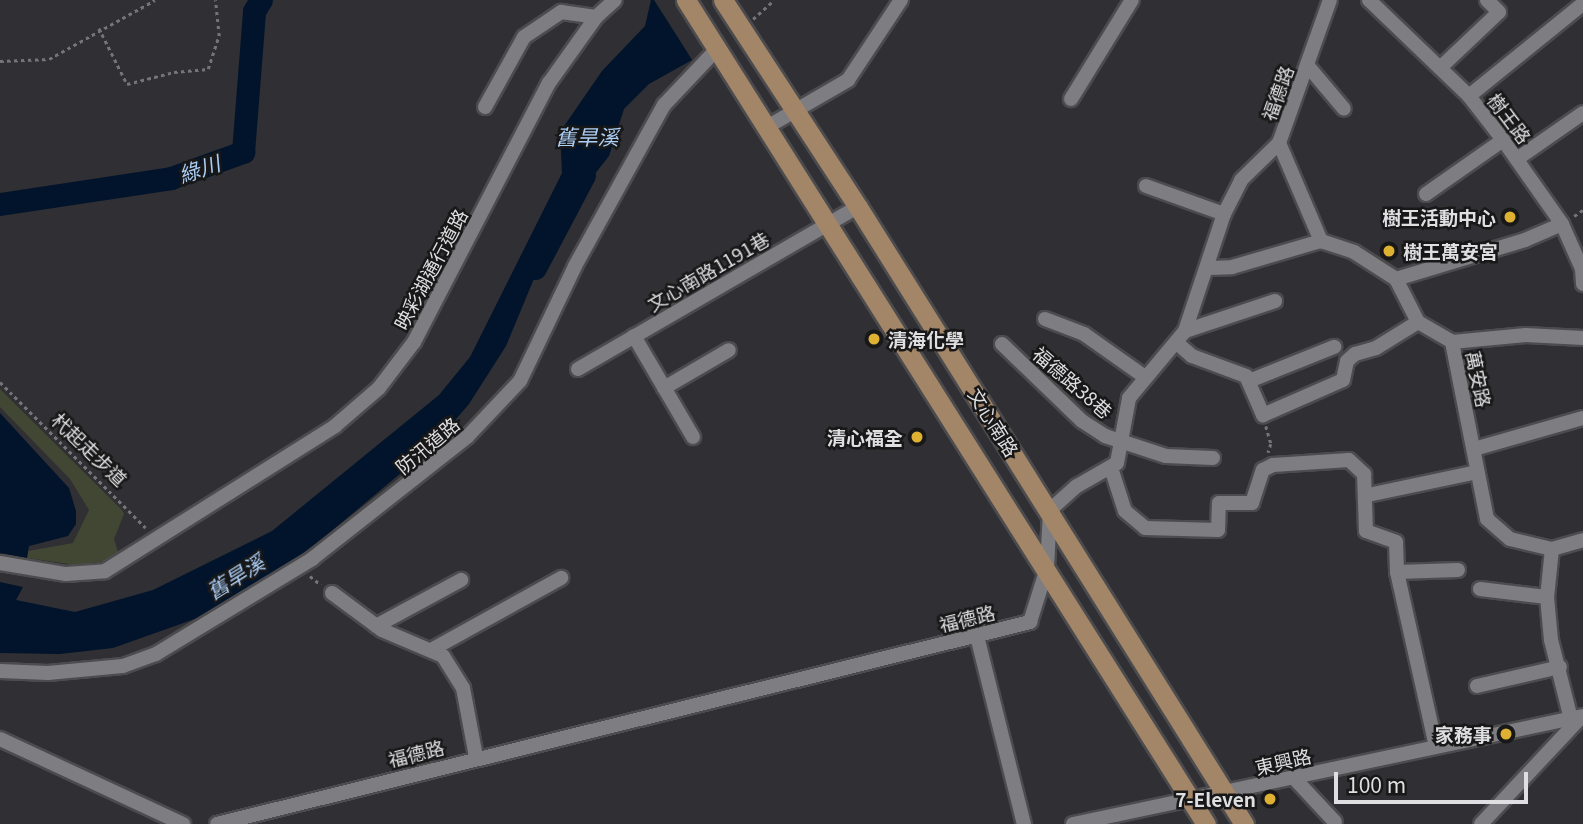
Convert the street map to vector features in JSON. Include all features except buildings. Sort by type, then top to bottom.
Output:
[{"type":"main road","name":"文心南路","points":[[686,0],[1047,568],[1206,824]]},
{"type":"main road","name":"文心南路","points":[[723,0],[745,23],[795,110],[1244,824]]},
{"type":"street","name":"映彩湖通行道路","points":[[0,563],[66,574],[105,571],[155,541],[167,529],[335,426],[379,388],[421,330],[549,83],[596,17],[615,0]]},
{"type":"street","points":[[767,127],[848,80],[901,0]]},
{"type":"street","points":[[1071,99],[1132,0]]},
{"type":"street","name":"福德路","points":[[1111,468],[1123,445],[1129,398],[1181,337],[1209,268],[1224,214],[1241,180],[1279,143],[1330,0]]},
{"type":"street","name":"樹王路","points":[[1369,0],[1469,96],[1562,224],[1583,274]]},
{"type":"street","points":[[1440,68],[1499,12],[1488,0]]},
{"type":"street","points":[[1469,96],[1578,5]]},
{"type":"street","points":[[485,107],[524,37],[561,12],[596,17]]},
{"type":"street","name":"防汛道路","points":[[0,671],[48,673],[123,666],[156,654],[299,568],[389,502],[497,410],[520,381],[575,267],[664,105],[712,41]]},
{"type":"street","points":[[1307,65],[1344,108]]},
{"type":"street","points":[[1517,159],[1583,113]]},
{"type":"street","points":[[1426,194],[1503,140]]},
{"type":"street","points":[[1279,143],[1321,241]]},
{"type":"street","points":[[1146,186],[1224,214]]},
{"type":"street","name":"文心南路1191巷","points":[[578,369],[858,207]]},
{"type":"street","points":[[1396,279],[1525,240],[1562,224]]},
{"type":"street","points":[[1209,268],[1232,267],[1321,241],[1354,251],[1396,279],[1418,322],[1376,348],[1355,354],[1347,360],[1343,380],[1263,415],[1246,376],[1192,356],[1181,337],[1275,301]]},
{"type":"street","points":[[1045,319],[1084,334],[1145,377]]},
{"type":"street","name":"萬安路","points":[[1418,322],[1452,342],[1487,519],[1495,529],[1510,539],[1552,549],[1583,540]]},
{"type":"street","points":[[1452,342],[1526,335],[1583,338]]},
{"type":"street","points":[[634,336],[693,437]]},
{"type":"street","name":"福德路38巷","points":[[1002,344],[1082,421],[1123,445],[1166,456],[1213,458]]},
{"type":"street","points":[[1249,381],[1334,347]]},
{"type":"street","points":[[664,388],[729,350]]},
{"type":"street","points":[[1474,449],[1583,418]]},
{"type":"street","points":[[1049,510],[1077,486],[1111,468],[1125,511],[1145,528],[1218,530],[1219,503],[1252,503],[1263,470],[1349,460],[1364,474],[1368,495],[1366,531],[1396,542],[1397,572],[1436,746]]},
{"type":"street","points":[[1368,495],[1478,472]]},
{"type":"street","name":"福德路","points":[[217,824],[476,757],[1030,622],[1047,568],[1049,510]]},
{"type":"street","points":[[1481,824],[1578,717],[1551,640],[1547,597],[1552,549]]},
{"type":"street","points":[[1397,572],[1458,570]]},
{"type":"street","points":[[431,650],[561,578]]},
{"type":"street","points":[[376,626],[461,580]]},
{"type":"street","points":[[1480,589],[1547,597]]},
{"type":"street","points":[[332,593],[376,626],[443,656],[463,688],[470,744],[476,757]]},
{"type":"street","points":[[977,636],[1024,824]]},
{"type":"street","points":[[1477,686],[1560,667]]},
{"type":"street","name":"東興路","points":[[1073,824],[1578,717]]},
{"type":"street","points":[[0,739],[183,824]]},
{"type":"street","points":[[1294,778],[1335,822]]},
{"type":"path","points":[[0,61],[49,59],[99,28],[155,0]]},
{"type":"path","points":[[99,28],[128,84],[174,72],[208,69],[219,36],[215,0]]},
{"type":"path","points":[[745,23],[774,0]]},
{"type":"path","name":"杙起走步道","points":[[0,382],[122,500],[155,541]]},
{"type":"path","points":[[1263,415],[1271,444],[1263,470]]},
{"type":"path","points":[[299,568],[332,593]]},
{"type":"green space","points":[[0,389],[122,510],[124,514],[114,539],[120,559],[76,565],[27,558],[28,551],[73,543],[89,510],[70,479],[0,407]]},
{"type":"water","name":"舊旱溪","points":[[651,0],[722,0],[682,43],[692,60],[649,84],[624,109],[609,156],[558,221],[506,346],[469,404],[433,446],[321,540],[272,576],[203,616],[113,648],[60,654],[0,653],[0,582],[23,587],[16,600],[75,612],[153,590],[272,531],[439,395],[470,357],[562,173],[560,132],[602,71],[645,26]]},
{"type":"water","points":[[0,413],[69,488],[76,511],[76,524],[68,536],[29,546],[27,558],[0,553]]},
{"type":"pier","points":[[654,0],[726,0],[686,44],[693,61]]},
{"type":"waterway","name":"綠川","points":[[0,204],[171,178],[243,152],[254,11],[261,0]]},
{"type":"waterway","name":"舊旱溪","points":[[535,268],[584,175]]},
{"type":"place","name":"樹王活動中心","points":[[1510,217]]},
{"type":"place","name":"樹王萬安宮","points":[[1389,251]]},
{"type":"place","name":"清海化學","points":[[874,339]]},
{"type":"place","name":"清心福全","points":[[917,437]]},
{"type":"place","name":"家務事","points":[[1506,734]]},
{"type":"place","name":"7-Eleven","points":[[1270,799]]}]
